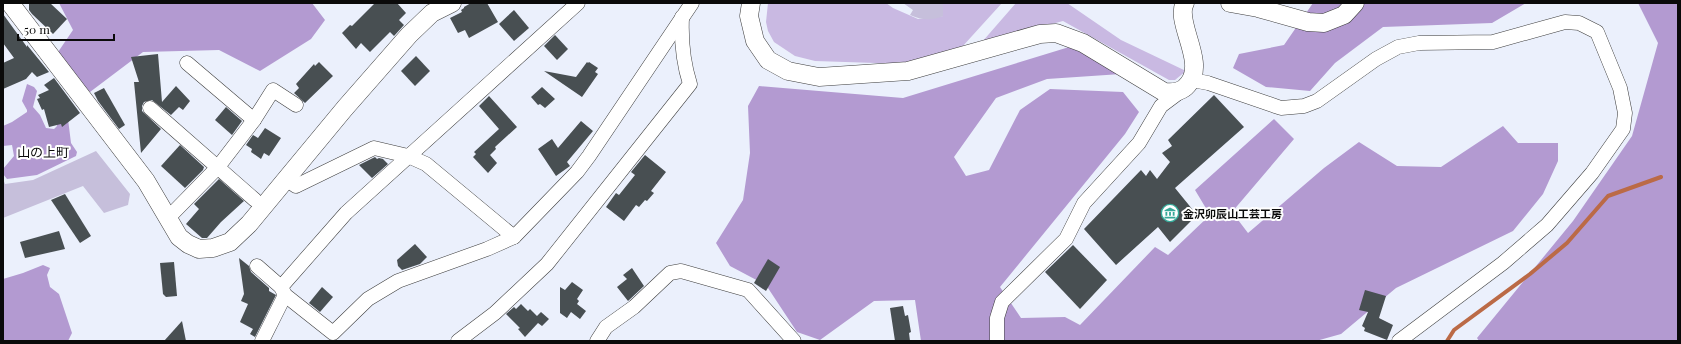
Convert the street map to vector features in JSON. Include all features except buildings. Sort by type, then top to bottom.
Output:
[{"type":"street","points":[[10,3],[146,181],[179,237],[188,244],[199,249],[213,248],[230,242],[248,224],[286,180],[386,59],[409,35],[430,8],[452,3]]},
{"type":"street","points":[[262,341],[283,291],[346,213],[578,3]]},
{"type":"street","points":[[257,266],[332,337],[368,299],[398,281],[487,249],[514,237],[577,172],[692,3]]},
{"type":"street","points":[[751,3],[749,16],[754,41],[768,60],[788,71],[819,77],[908,71],[1040,34],[1056,33],[1083,42],[1164,92],[1173,93],[1186,85],[1208,83],[1281,108],[1304,106],[1317,101],[1376,59],[1398,47],[1419,43],[1493,42],[1565,22],[1579,23],[1597,32],[1620,88],[1625,113],[1623,129],[1592,173],[1547,225],[1503,263],[1399,341]]},
{"type":"street","points":[[997,341],[997,318],[1002,302],[1066,239],[1084,203],[1139,143],[1161,106],[1186,85],[1194,67],[1191,47],[1182,16],[1182,8],[1184,3]]},
{"type":"street","points":[[1230,3],[1258,8],[1308,22],[1324,23],[1344,14],[1355,3]]},
{"type":"street","points":[[458,341],[495,313],[546,264],[690,84],[684,63],[681,32],[682,16]]},
{"type":"street","points":[[187,63],[254,120]]},
{"type":"street","points":[[168,218],[218,166],[254,120],[273,90],[296,105]]},
{"type":"street","points":[[150,108],[255,200]]},
{"type":"street","points":[[286,180],[296,186],[374,148],[408,156],[426,164],[514,237]]},
{"type":"street","points":[[597,341],[606,327],[634,307],[670,273],[681,272],[748,290],[794,341]]},
{"type":"shaded area","points":[[59,3],[312,3],[325,20],[311,39],[260,71],[219,50],[143,52],[90,92],[56,55],[73,30]]},
{"type":"shaded area","points":[[768,3],[886,3],[893,8],[918,19],[943,16],[943,3],[1002,3],[962,47],[906,64],[815,61],[795,56],[774,42],[768,31],[766,22]]},
{"type":"shaded area","points":[[903,3],[943,3],[943,16],[931,19],[914,17],[910,15],[913,10]]},
{"type":"shaded area","points":[[1016,3],[1067,3],[1121,40],[1186,71],[1175,80],[1169,80],[1063,21],[982,42]]},
{"type":"shaded area","points":[[1313,3],[1526,3],[1492,23],[1383,27],[1335,63],[1310,91],[1266,87],[1233,68],[1239,54],[1284,45]]},
{"type":"shaded area","points":[[1638,3],[1678,3],[1678,341],[1479,341],[1477,338],[1573,221],[1632,136],[1658,43]]},
{"type":"shaded area","points":[[1079,44],[1121,74],[1047,79],[996,98],[954,157],[966,176],[989,170],[1020,110],[1050,89],[1123,92],[1139,112],[1125,134],[1000,287],[1021,318],[1065,317],[1080,325],[1155,247],[1168,255],[1210,215],[1195,190],[1274,119],[1294,139],[1232,212],[1248,233],[1324,168],[1359,142],[1397,166],[1441,167],[1503,126],[1518,143],[1558,143],[1558,161],[1543,194],[1513,231],[1396,288],[1341,334],[1316,341],[921,341],[915,300],[874,301],[820,340],[797,332],[766,285],[730,266],[716,243],[743,200],[750,153],[748,106],[759,86],[903,98]]},
{"type":"shaded area","points":[[27,84],[34,87],[37,91],[33,107],[40,115],[46,128],[54,129],[57,126],[56,114],[68,119],[71,143],[77,152],[76,156],[37,175],[7,179],[3,174],[3,169],[14,156],[12,145],[3,146],[3,126],[27,112],[22,101]]},
{"type":"shaded area","points":[[96,151],[130,194],[128,205],[104,213],[83,186],[3,218],[3,179],[5,184],[33,180]]},
{"type":"shaded area","points":[[43,265],[50,268],[47,275],[50,287],[59,294],[72,333],[68,341],[3,341],[3,279]]},
{"type":"waterway","points":[[1447,341],[1454,330],[1530,274],[1567,243],[1608,196],[1661,177]]},
{"type":"place","name":"金沢卯辰山工芸工房","points":[[1170,213]]},
{"type":"district","name":"山の上町","points":[[43,151]]}]
